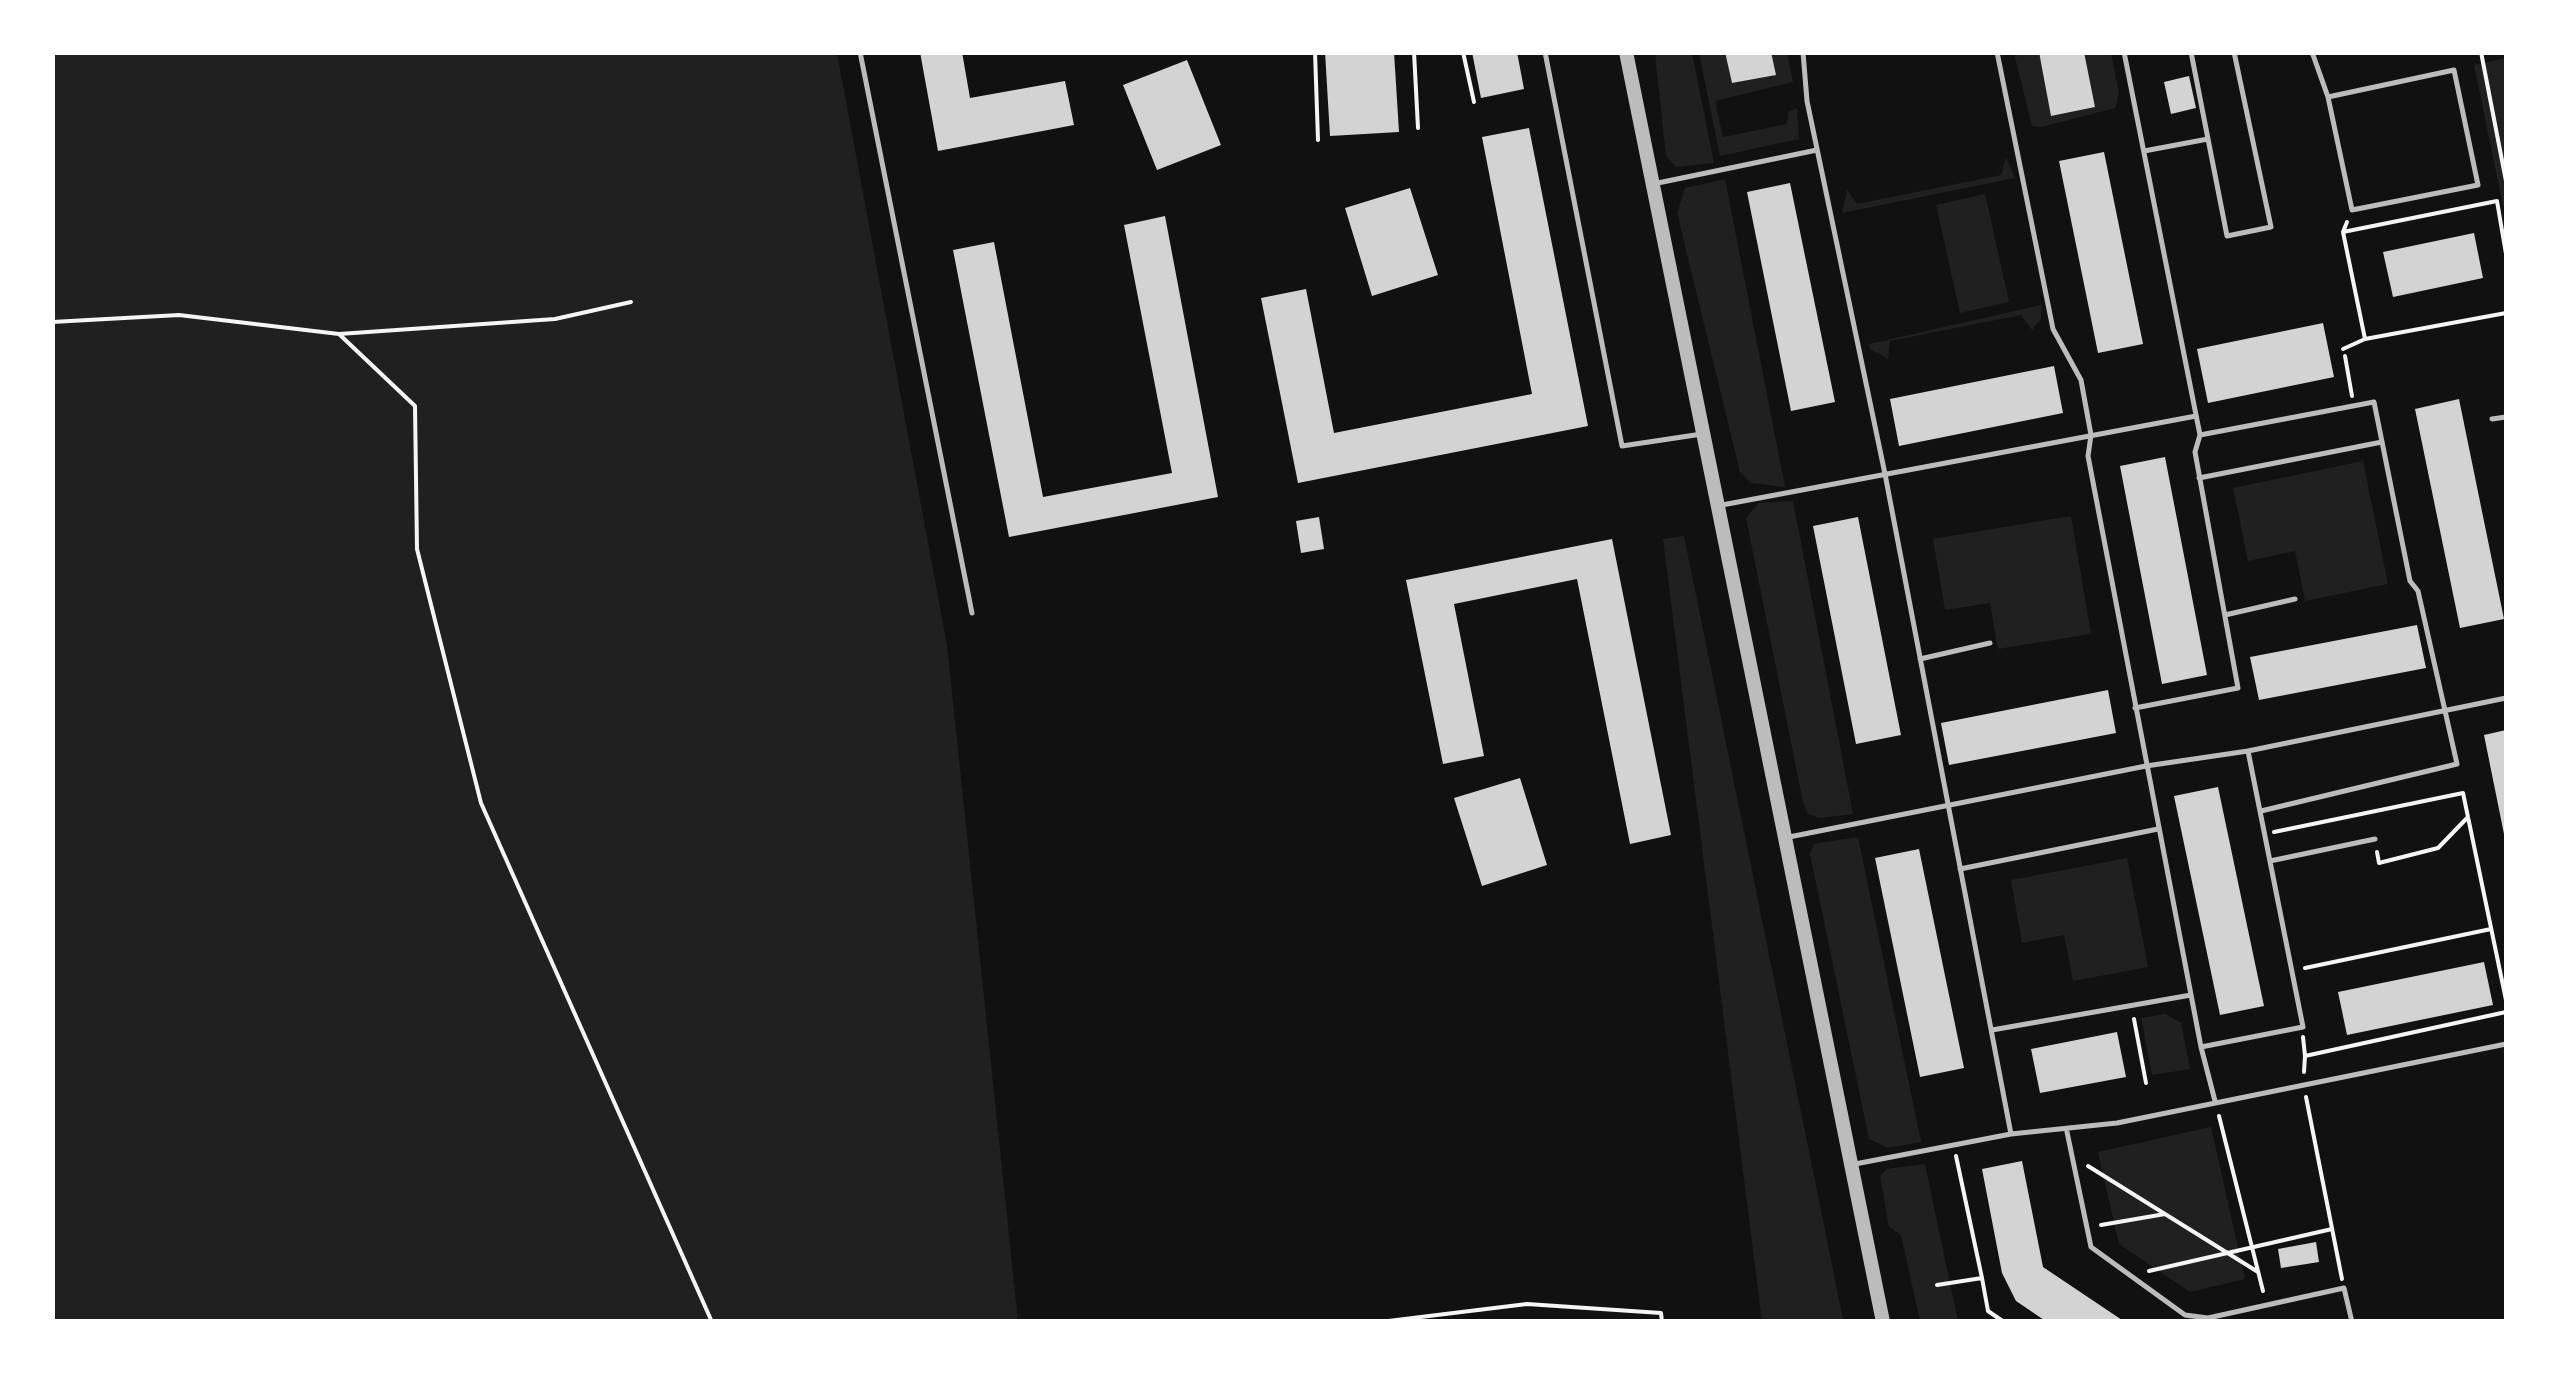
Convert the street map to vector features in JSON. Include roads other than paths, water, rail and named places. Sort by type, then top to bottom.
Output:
[{"type":"street","points":[[1626,52],[1883,1322]]},
{"type":"lane","points":[[860,52],[972,614]]},
{"type":"lane","points":[[1544,52],[1622,446],[1704,434]]},
{"type":"lane","points":[[1804,52],[1817,150],[1884,474],[2011,1134]]},
{"type":"lane","points":[[1997,52],[2053,329],[2081,380],[2091,435],[2088,456],[2135,708],[2190,995],[2216,1102]]},
{"type":"lane","points":[[2124,52],[2200,435],[2195,452],[2238,688],[2135,708]]},
{"type":"lane","points":[[2191,52],[2227,236],[2271,227],[2234,52]]},
{"type":"lane","points":[[2312,52],[2328,97],[2352,210],[2478,184],[2454,70],[2328,97]]},
{"type":"lane","points":[[2144,151],[2208,140]]},
{"type":"lane","points":[[1653,184],[1817,150]]},
{"type":"lane","points":[[2200,435],[2374,402],[2410,581],[2418,591],[2457,764],[2260,811]]},
{"type":"lane","points":[[1718,506],[2196,416]]},
{"type":"lane","points":[[2492,419],[2506,416]]},
{"type":"lane","points":[[2199,478],[2382,442]]},
{"type":"lane","points":[[2224,615],[2295,599]]},
{"type":"lane","points":[[1920,659],[1990,644]]},
{"type":"lane","points":[[1786,838],[2506,698]]},
{"type":"lane","points":[[2201,1047],[2302,1027],[2248,751]]},
{"type":"lane","points":[[1960,869],[2158,829]]},
{"type":"lane","points":[[2270,862],[2375,839]]},
{"type":"lane","points":[[1991,1030],[2190,995]]},
{"type":"lane","points":[[1852,1164],[2011,1134],[2067,1132],[2506,1044]]},
{"type":"lane","points":[[2067,1132],[2091,1247],[2185,1315],[2208,1318],[2344,1288],[2352,1322]]}]
